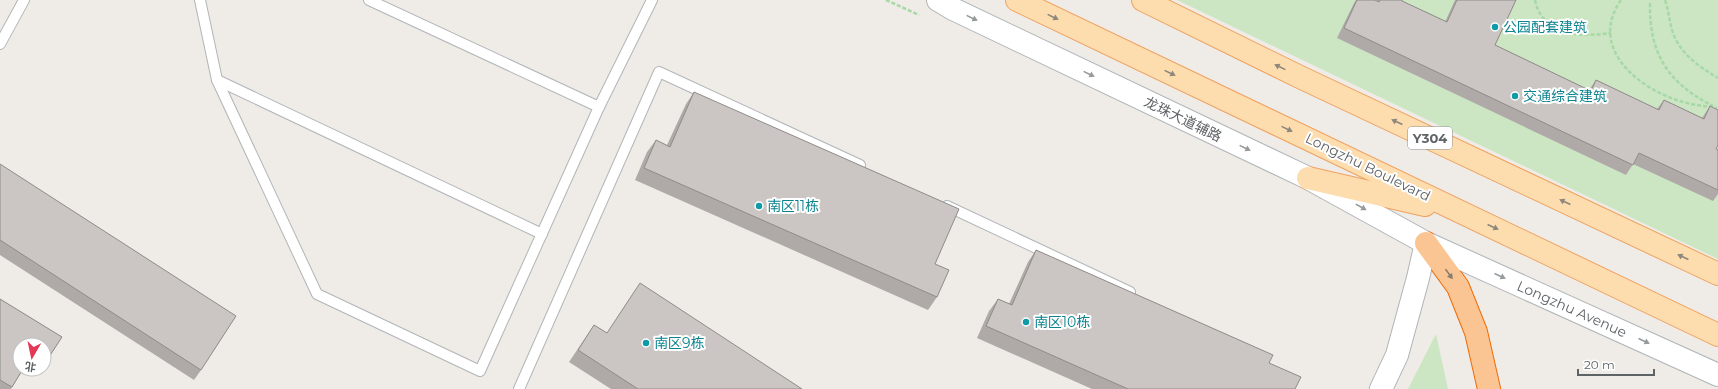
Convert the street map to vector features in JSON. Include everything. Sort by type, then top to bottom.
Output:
[{"type":"highway","points":[[1426,243],[1458,287],[1476,332],[1489,389]]},
{"type":"main road","name":"龙珠大道辅路","points":[[938,0],[953,9],[1308,178],[1426,243]]},
{"type":"main road","name":"Longzhu Boulevard","points":[[1017,0],[1718,335]]},
{"type":"main road","name":"Y304","points":[[1143,0],[1302,78],[1718,274]]},
{"type":"main road","points":[[1308,178],[1465,214]]},
{"type":"main road","points":[[1381,389],[1397,355],[1426,243]]},
{"type":"main road","name":"Longzhu Avenue","points":[[1426,243],[1718,374]]},
{"type":"lane","points":[[0,44],[24,0]]},
{"type":"lane","points":[[200,0],[217,80],[317,294],[480,371],[599,107],[652,0]]},
{"type":"lane","points":[[369,0],[599,107]]},
{"type":"lane","points":[[522,388],[660,72],[869,170]]},
{"type":"lane","points":[[217,80],[542,234]]},
{"type":"lane","points":[[941,203],[1136,295]]},
{"type":"path","points":[[1535,0],[1541,15],[1556,29],[1572,34],[1589,36],[1611,33]]},
{"type":"path","points":[[1621,0],[1614,10],[1611,33],[1613,50],[1621,64],[1639,80],[1680,101],[1718,108]]},
{"type":"path","points":[[1665,0],[1670,12],[1672,30],[1682,49],[1698,66],[1718,78]]},
{"type":"path","points":[[1650,3],[1651,30],[1654,43],[1668,70],[1688,91],[1718,108]]},
{"type":"green space","points":[[1177,0],[1718,0],[1718,259]]},
{"type":"green space","points":[[1436,334],[1448,389],[1408,389]]},
{"type":"building","name":"交通综合建筑","points":[[1357,0],[1375,0],[1379,2],[1380,0],[1402,0],[1447,22],[1457,0],[1516,0],[1495,45],[1591,91],[1596,80],[1659,110],[1664,100],[1704,119],[1710,106],[1718,110],[1718,145],[1716,149],[1718,150],[1718,190],[1639,153],[1633,165],[1344,28]]},
{"type":"building","name":"南区11栋","points":[[694,92],[959,209],[935,264],[949,270],[937,297],[644,168],[656,140],[670,147]]},
{"type":"building","points":[[0,164],[236,316],[201,370],[0,240]]},
{"type":"building","points":[[1036,250],[1273,355],[1269,363],[1301,377],[1295,389],[1128,389],[986,326],[998,299],[1012,305]]},
{"type":"building","points":[[640,283],[802,389],[638,389],[578,350],[594,325],[607,333]]},
{"type":"building","points":[[0,299],[62,337],[52,352],[52,337],[12,337],[12,377],[18,377],[12,387],[0,380]]},
{"type":"place","name":"公园配套建筑","points":[[1495,27]]},
{"type":"place","name":"交通综合建筑","points":[[1515,96]]},
{"type":"place","name":"南区11栋","points":[[759,206]]},
{"type":"place","name":"南区10栋","points":[[1026,322]]},
{"type":"place","name":"南区9栋","points":[[646,343]]}]
